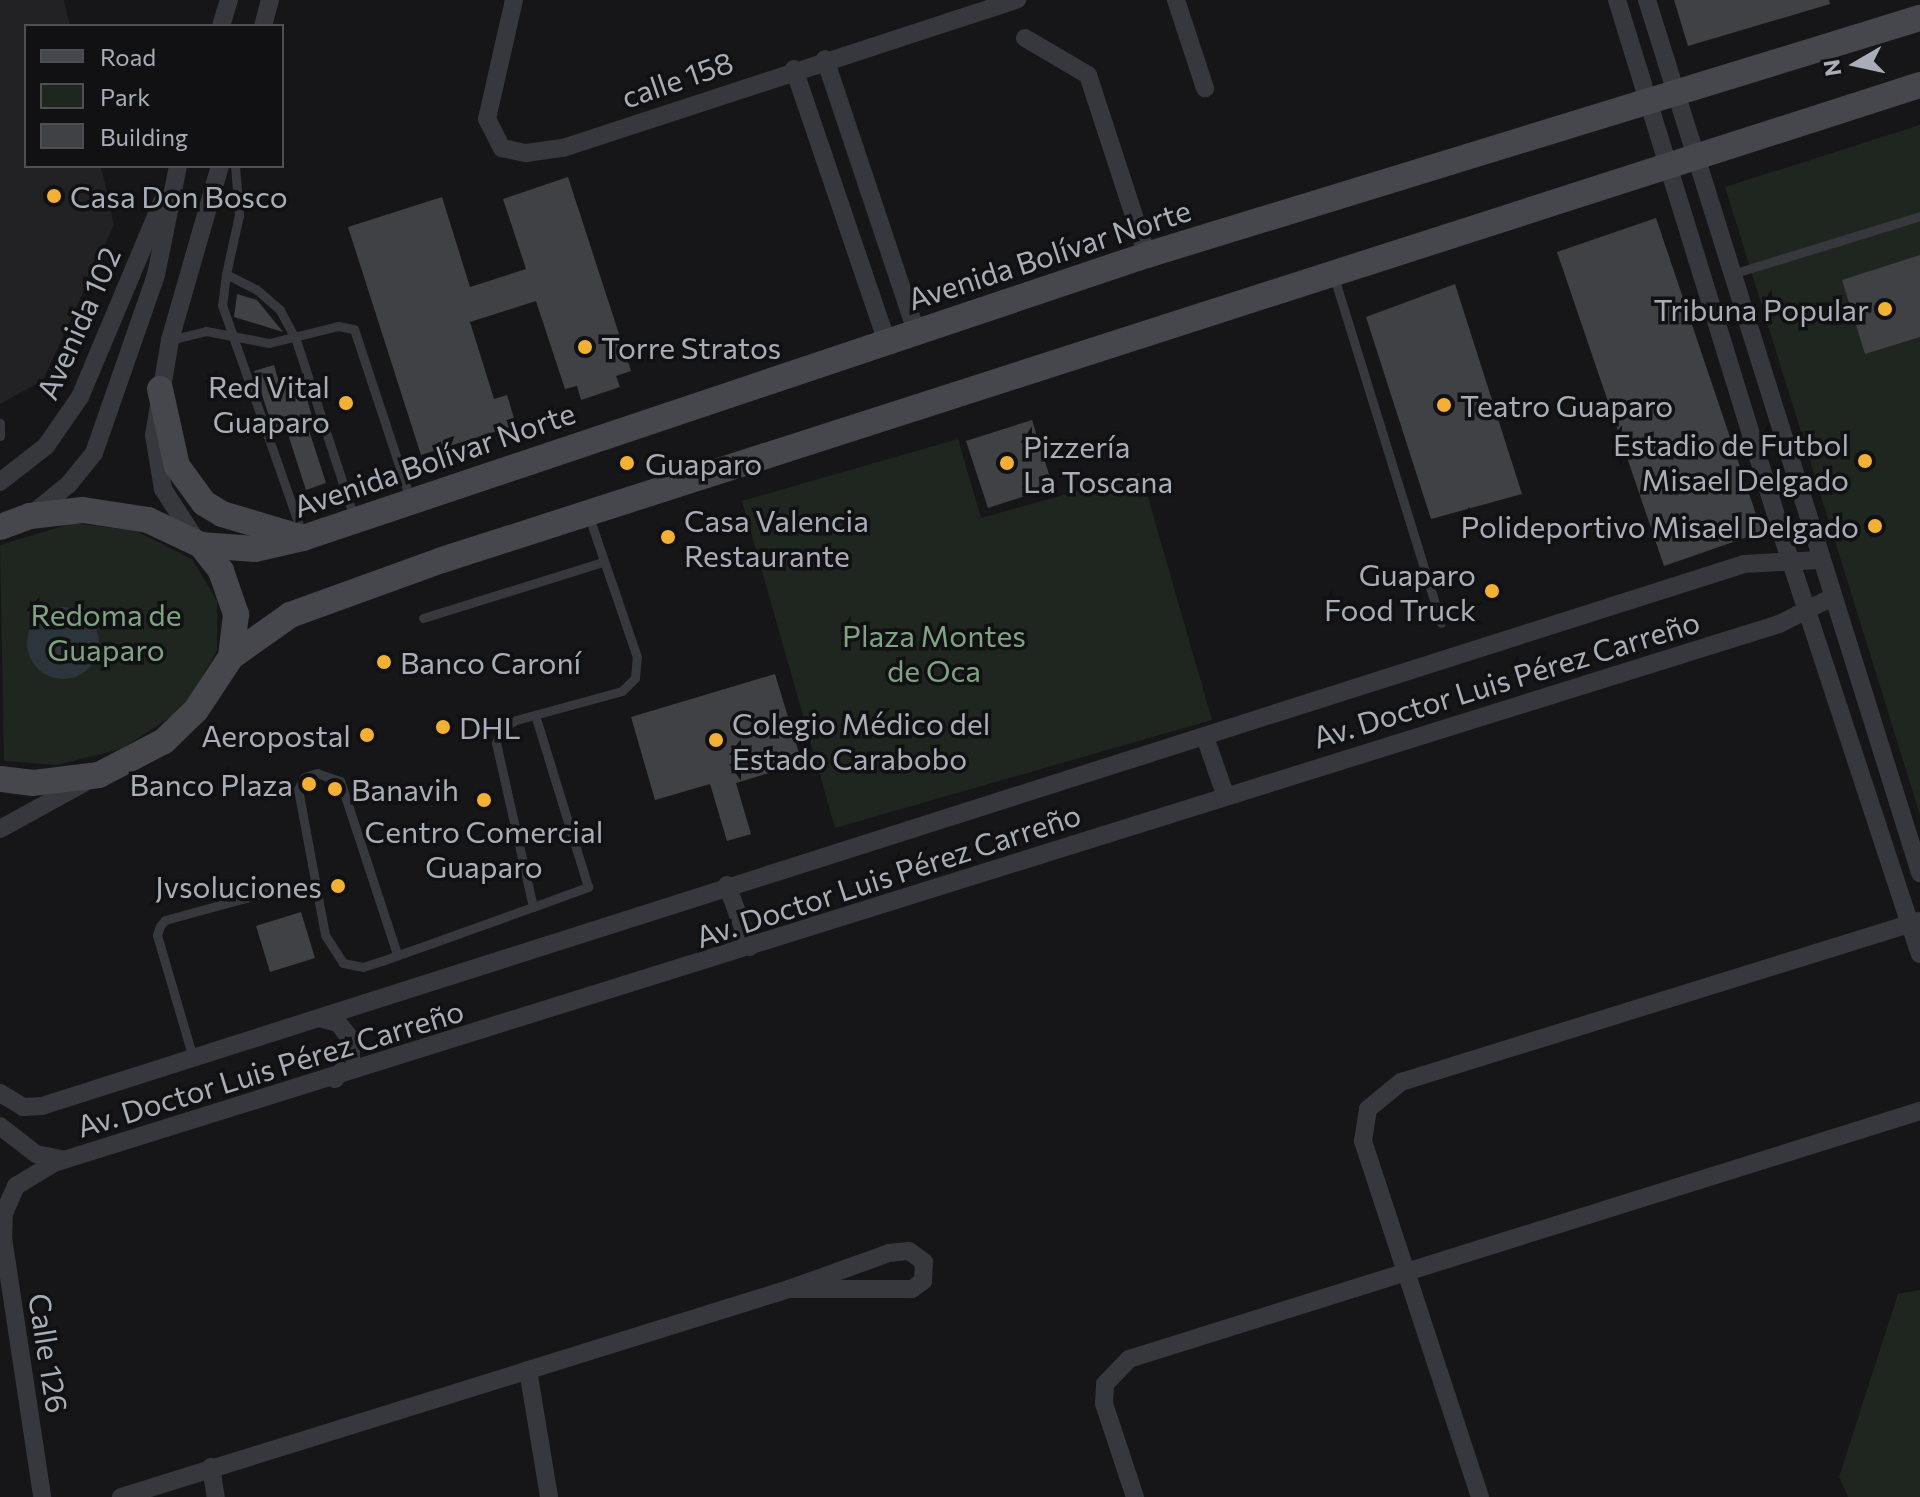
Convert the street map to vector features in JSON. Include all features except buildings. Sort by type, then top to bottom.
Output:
[{"type":"main road","name":"Avenida Bolívar Norte","points":[[201,545],[255,549],[303,538],[1147,255],[1920,16]]},
{"type":"main road","points":[[0,779],[33,783],[99,775],[164,741],[196,710],[231,657],[267,627],[317,603],[588,511],[1920,85]]},
{"type":"main road","points":[[160,389],[177,466],[204,503],[222,514],[303,538]]},
{"type":"main road","points":[[0,527],[30,516],[83,510],[127,514],[201,545],[231,592],[236,614],[231,657]]},
{"type":"street","points":[[222,24],[229,0]]},
{"type":"street","points":[[264,24],[270,0]]},
{"type":"street","name":"calle 158","points":[[514,0],[487,110],[495,140],[514,153],[563,148],[794,69],[1017,0]]},
{"type":"street","points":[[1176,0],[1205,88]]},
{"type":"street","points":[[1617,0],[1650,98],[1807,611],[1915,922],[1920,954]]},
{"type":"street","points":[[1647,0],[1819,560],[1920,873]]},
{"type":"street","points":[[1025,38],[1088,75],[1147,255]]},
{"type":"street","points":[[825,59],[916,331]]},
{"type":"street","points":[[794,69],[886,340]]},
{"type":"street","name":"Avenida 102","points":[[0,482],[46,446],[80,397],[177,168]]},
{"type":"street","points":[[30,516],[69,484],[94,453],[156,275],[178,168]]},
{"type":"street","points":[[201,545],[163,489],[154,435],[170,340],[219,168]]},
{"type":"street","name":"Av. Doctor Luis Pérez Carreño","points":[[0,1093],[23,1107],[42,1106],[727,885],[1205,737],[1744,564],[1792,559],[1819,560]]},
{"type":"street","name":"Av. Doctor Luis Pérez Carreño","points":[[3,1241],[4,1213],[16,1186],[66,1160],[329,1082],[750,947],[999,872],[1225,794],[1779,624],[1831,598]]},
{"type":"street","points":[[1205,737],[1225,794]]},
{"type":"street","points":[[0,829],[99,775]]},
{"type":"street","points":[[727,885],[750,947]]},
{"type":"street","points":[[1480,1497],[1363,1141],[1363,1123],[1380,1095],[1401,1082],[1915,922]]},
{"type":"street","points":[[318,1018],[346,1030],[353,1050],[346,1070],[329,1082]]},
{"type":"street","points":[[1135,1497],[1104,1404],[1105,1384],[1114,1369],[1129,1359],[1407,1269],[1920,1111]]},
{"type":"street","points":[[0,1126],[36,1154],[66,1160]]},
{"type":"street","name":"Calle 126","points":[[0,1218],[42,1497]]},
{"type":"street","points":[[121,1497],[789,1289],[889,1253],[909,1251],[924,1262],[923,1281],[912,1289],[789,1289]]},
{"type":"street","points":[[528,1370],[549,1497]]},
{"type":"street","points":[[211,1467],[216,1497]]},
{"type":"lane","points":[[1915,0],[1920,16]]},
{"type":"lane","points":[[235,168],[239,215],[222,305],[303,538]]},
{"type":"lane","points":[[1732,274],[1920,216]]},
{"type":"lane","points":[[1333,273],[1441,623]]},
{"type":"lane","points":[[226,274],[256,289],[280,310],[296,340],[355,520]]},
{"type":"lane","points":[[170,340],[206,331],[234,333],[269,343],[296,340],[338,326],[354,329],[411,501]]},
{"type":"lane","points":[[0,423],[0,436]]},
{"type":"lane","points":[[533,907],[496,743],[501,729],[535,715],[622,691],[635,678],[637,657],[588,511]]},
{"type":"lane","points":[[423,618],[603,562]]},
{"type":"lane","points":[[397,954],[340,781],[328,773],[305,777],[298,789],[298,809],[333,954],[343,963],[363,967],[533,907],[582,894],[588,887],[535,715]]},
{"type":"lane","points":[[193,1058],[157,935],[160,926],[278,889]]},
{"type":"shaded area","name":"Casa Don Bosco","points":[[0,0],[64,0],[70,24],[24,24],[24,168],[101,168],[114,225],[43,380],[0,404]]},
{"type":"shaded area","points":[[63,607],[83,613],[93,623],[99,643],[93,663],[83,673],[63,679],[43,673],[33,663],[27,643],[33,623],[43,613]]},
{"type":"green space","name":"Polideportivo Misael Delgado","points":[[1920,125],[1920,815],[1725,187]]},
{"type":"green space","name":"Plaza Montes de Oca","points":[[958,439],[981,518],[1141,473],[1212,720],[835,828],[742,501]]},
{"type":"green space","name":"Redoma de Guaparo","points":[[73,523],[136,531],[192,559],[217,601],[217,650],[193,694],[171,717],[121,749],[57,765],[4,761],[0,545]]},
{"type":"green space","points":[[1920,1290],[1920,1497],[1848,1497],[1839,1477],[1898,1294]]},
{"type":"place","name":"Casa Don Bosco","points":[[54,196]]},
{"type":"place","name":"Tribuna Popular","points":[[1885,309]]},
{"type":"place","name":"Torre Stratos","points":[[585,347]]},
{"type":"place","name":"Red Vital Guaparo","points":[[346,403]]},
{"type":"place","name":"Teatro Guaparo","points":[[1444,405]]},
{"type":"place","name":"Estadio de Futbol Misael Delgado","points":[[1865,461]]},
{"type":"place","name":"Guaparo","points":[[627,463]]},
{"type":"place","name":"Pizzería La Toscana","points":[[1007,463]]},
{"type":"place","name":"Polideportivo Misael Delgado","points":[[1875,526]]},
{"type":"place","name":"Casa Valencia Restaurante","points":[[668,537]]},
{"type":"place","name":"Guaparo Food Truck","points":[[1492,591]]},
{"type":"place","name":"Banco Caroní","points":[[384,662]]},
{"type":"place","name":"DHL","points":[[443,727]]},
{"type":"place","name":"Aeropostal","points":[[367,735]]},
{"type":"place","name":"Colegio Médico del Estado Carabobo","points":[[716,740]]},
{"type":"place","name":"Banco Plaza","points":[[309,784]]},
{"type":"place","name":"Banavih","points":[[335,789]]},
{"type":"place","name":"Centro Comercial Guaparo","points":[[484,800]]},
{"type":"place","name":"Jvsoluciones","points":[[338,886]]}]
